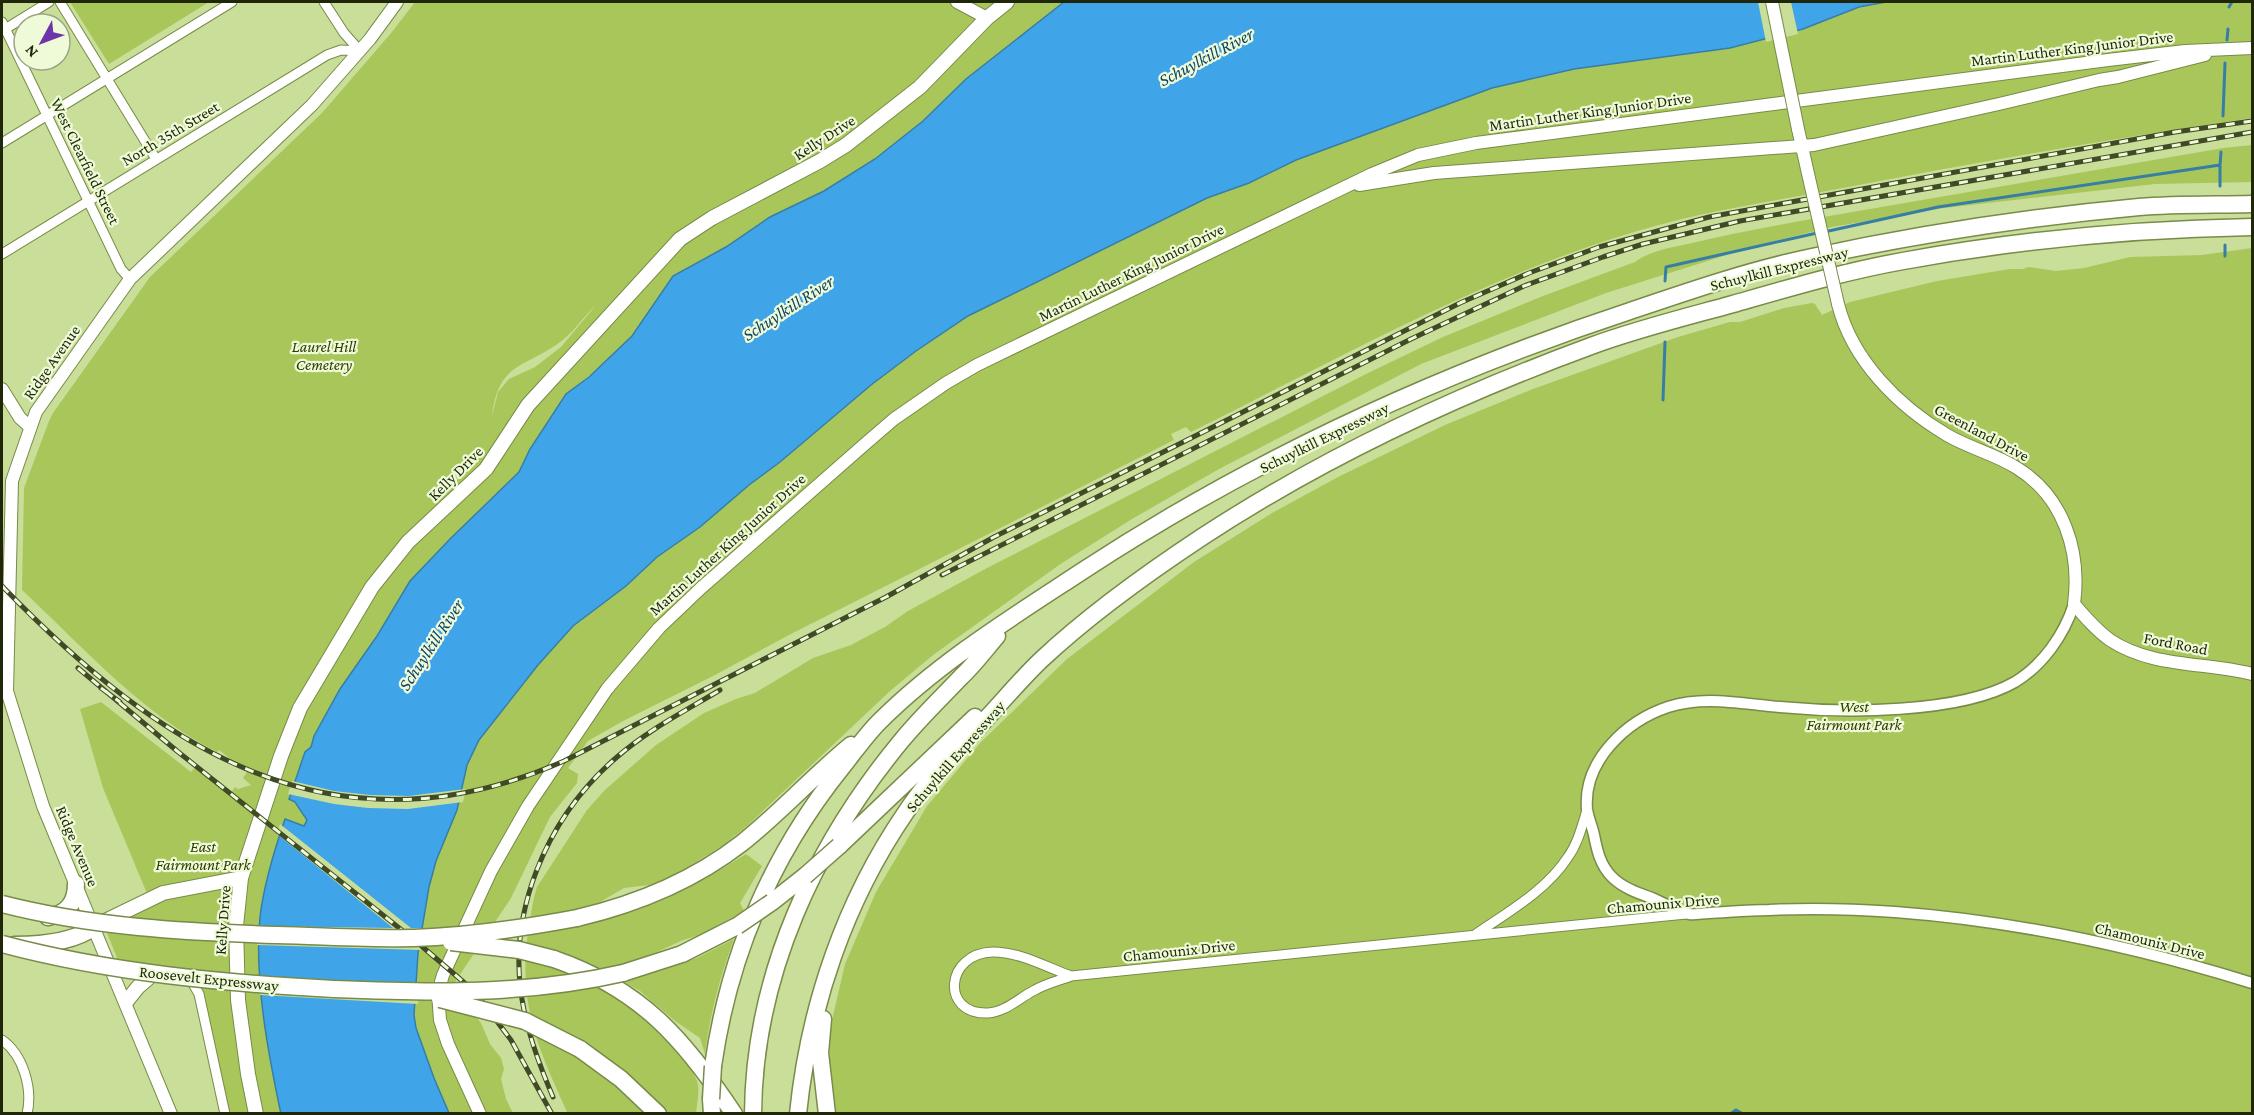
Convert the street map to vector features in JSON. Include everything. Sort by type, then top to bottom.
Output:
[{"type":"highway","name":"Schuylkill Expressway","points":[[711,1106],[713,1066],[733,973],[774,869],[813,804],[877,724],[938,671],[1015,615],[1172,516],[1308,443],[1453,377],[1619,314],[1808,258],[2007,221],[2144,207],[2253,204]]},
{"type":"highway","name":"Schuylkill Expressway","points":[[798,1113],[813,1022],[835,950],[863,886],[889,837],[908,809],[943,766],[1039,662],[1098,611],[1154,570],[1281,488],[1439,406],[1596,344],[1804,284],[1901,261],[2080,236],[2191,228],[2253,227]]},
{"type":"highway","points":[[753,1113],[754,1081],[766,1006],[783,944],[811,878],[854,805],[890,754],[920,718],[963,676],[1015,615]]},
{"type":"highway","points":[[418,993],[537,988],[623,973],[682,954],[737,926],[806,876],[950,740],[1039,662]]},
{"type":"highway","points":[[415,938],[516,928],[577,918],[628,904],[671,886],[709,866],[744,842],[826,765],[877,724]]},
{"type":"highway","points":[[47,917],[61,913],[71,905],[76,884]]},
{"type":"highway","points":[[2,906],[94,927]]},
{"type":"highway","points":[[2,906],[160,930],[415,938],[503,947],[554,959],[587,971],[613,985],[657,1017],[693,1055],[734,1113]]},
{"type":"highway","points":[[3,944],[26,945],[82,935],[94,927]]},
{"type":"highway","points":[[3,944],[111,968]]},
{"type":"highway","name":"Roosevelt Expressway","points":[[3,944],[91,965],[185,979],[418,993]]},
{"type":"highway","points":[[826,1113],[821,1077],[821,1031],[835,950]]},
{"type":"highway","points":[[418,993],[506,1015],[544,1029],[580,1049],[621,1079],[658,1113]]},
{"type":"main road","name":"Ridge Avenue","points":[[171,1113],[37,789],[6,684],[6,486],[41,404],[130,279],[304,113],[360,51],[397,2]]},
{"type":"main road","points":[[957,2],[987,18]]},
{"type":"main road","name":"Kelly Drive","points":[[256,1113],[244,1048],[237,987],[236,926],[242,878],[281,756],[300,708],[372,587],[422,528],[486,469],[497,455],[522,412],[680,239],[712,218],[846,145],[920,87],[987,18],[1007,2]]},
{"type":"main road","points":[[1772,2],[1802,147]]},
{"type":"main road","name":"Martin Luther King Junior Drive","points":[[480,1113],[448,1044],[440,1020],[438,992],[443,975],[491,871],[528,806],[602,697],[659,628],[700,588],[865,444],[901,414],[946,383],[977,365],[1343,188],[1418,155],[1476,143],[2138,56],[2253,48]]},
{"type":"main road","points":[[1343,188],[1434,173],[1802,147],[1989,107],[2178,63],[2225,49]]},
{"type":"main road","points":[[2099,80],[2138,56]]},
{"type":"main road","name":"Greenland Drive","points":[[1802,147],[1838,304],[1844,326],[1856,347],[1882,381],[1911,410],[1954,438],[2017,468],[2046,493],[2060,514],[2072,544],[2076,575],[2074,604]]},
{"type":"main road","points":[[1418,155],[1426,171],[1434,173]]},
{"type":"main road","points":[[2,389],[20,418],[30,427]]},
{"type":"main road","name":"Ford Road","points":[[2074,604],[2100,632],[2129,650],[2176,663],[2253,674]]},
{"type":"main road","points":[[94,927],[164,893],[242,878]]},
{"type":"main road","points":[[111,968],[237,987]]},
{"type":"main road","points":[[126,1002],[152,975]]},
{"type":"street","points":[[3,27],[49,2]]},
{"type":"street","points":[[60,2],[156,159]]},
{"type":"street","points":[[2,143],[232,2]]},
{"type":"street","points":[[324,2],[344,33],[360,51]]},
{"type":"street","name":"West Clearfield Street","points":[[3,27],[121,269],[130,279]]},
{"type":"street","name":"North 35th Street","points":[[2,254],[327,55],[337,51],[360,51]]},
{"type":"street","name":"Greenland Drive","points":[[1474,936],[1533,894],[1561,867],[1573,848],[1587,810],[1589,787],[1603,755],[1628,728],[1661,709],[1698,700],[1802,709],[1882,709],[1952,702],[1981,696],[2018,680],[2037,664],[2061,633],[2074,604]]},
{"type":"street","name":"Greenland Drive","points":[[1587,810],[1600,860],[1614,879],[1635,891],[1690,914]]},
{"type":"street","name":"Chamounix Drive","points":[[1071,976],[1019,956],[987,952],[964,963],[953,983],[957,996],[967,1007],[991,1013],[1043,986],[1071,976],[1690,914],[1769,909],[1836,909],[1985,921],[2077,937],[2253,983]]},
{"type":"street","points":[[192,982],[199,994],[225,1113]]},
{"type":"street","points":[[2,1040],[10,1046],[21,1063],[28,1098],[27,1113]]},
{"type":"green space","points":[[70,2],[209,2],[109,64]]},
{"type":"green space","name":"Laurel Hill Cemetery","points":[[415,2],[1064,2],[966,79],[923,121],[875,159],[824,191],[770,217],[726,247],[673,276],[632,336],[614,356],[566,394],[530,449],[519,472],[410,581],[314,736],[311,747],[305,752],[295,802],[307,820],[304,826],[293,822],[262,983],[270,1062],[281,1113],[229,1113],[200,976],[119,963],[106,930],[151,903],[103,788],[80,709],[101,702],[191,772],[196,766],[230,794],[235,787],[238,789],[251,785],[243,778],[247,772],[219,750],[217,752],[163,719],[138,699],[22,590],[24,488],[53,413],[150,277],[322,113]],"holes":[[[596,305],[561,347],[535,367],[509,379],[498,392],[492,416],[495,398],[501,384],[508,375],[517,367],[564,339]],[[484,448],[471,467],[438,497],[435,492]]]},
{"type":"green space","points":[[1886,2],[2252,2],[2252,118],[2047,151],[1733,208],[1651,227],[1568,254],[1512,276],[1404,325],[1191,432],[1186,427],[1171,434],[1174,440],[623,721],[588,741],[568,768],[578,774],[577,783],[550,817],[511,898],[451,988],[481,1023],[490,1044],[501,1058],[504,1069],[501,1079],[506,1099],[513,1113],[449,1114],[416,1028],[414,1015],[418,953],[429,887],[436,861],[457,810],[467,765],[479,740],[538,665],[573,626],[626,586],[657,557],[700,527],[871,385],[968,316],[1207,198],[1249,183],[1296,160],[1492,88],[1574,69],[1730,48],[1803,29],[1859,7]]},
{"type":"green space","points":[[2252,145],[2252,182],[2155,184],[1944,208],[1832,227],[1755,246],[1606,293],[1421,364],[1219,469],[1132,519],[1062,563],[933,655],[890,691],[747,826],[722,846],[676,874],[649,885],[624,888],[595,905],[578,924],[601,921],[645,908],[687,889],[746,854],[762,866],[740,903],[744,911],[700,935],[648,956],[656,972],[697,958],[734,939],[716,995],[705,1054],[700,1038],[675,1021],[640,991],[604,970],[566,957],[569,968],[624,1002],[675,1045],[688,1062],[697,1081],[696,1113],[669,1113],[635,1080],[611,1062],[653,1113],[568,1114],[540,1047],[528,1005],[526,958],[528,932],[537,887],[587,810],[605,790],[656,745],[704,713],[755,693],[813,658],[851,645],[987,568],[1366,374],[1443,337],[1543,296],[1635,262],[1655,252],[1806,220],[2223,148]]},
{"type":"green space","name":"West Fairmount Park","points":[[2252,248],[2252,1113],[834,1114],[830,1070],[830,1029],[845,964],[876,892],[927,806],[981,742],[1067,659],[1194,562],[1272,513],[1340,476],[1445,425],[1533,389],[1678,337],[1730,322],[1740,322],[1784,308],[1812,303],[1822,315],[1850,302],[1937,281],[2010,269],[2028,267],[2056,271],[2084,268],[2130,257],[2202,255]]},
{"type":"water","name":"Schuylkill River","points":[[1064,2],[1886,2],[1859,7],[1803,29],[1730,48],[1574,69],[1492,88],[1296,160],[1249,183],[1207,198],[968,316],[916,351],[871,385],[700,527],[657,557],[626,586],[573,626],[538,665],[479,740],[467,765],[457,810],[436,861],[429,887],[418,953],[414,1015],[416,1028],[449,1113],[281,1114],[267,1041],[259,965],[260,917],[267,879],[285,819],[304,826],[307,820],[295,802],[289,799],[305,752],[311,747],[314,736],[340,689],[377,636],[410,581],[519,472],[530,449],[566,394],[589,377],[632,336],[673,276],[726,247],[770,217],[824,191],[875,159],[923,121],[966,79]]},
{"type":"pier","points":[[1758,2],[1791,2],[1798,34],[1766,42]]},
{"type":"pier","points":[[292,781],[334,791],[370,795],[408,796],[466,789],[463,802],[408,809],[368,808],[334,804],[288,794]]},
{"type":"pier","points":[[280,824],[411,928],[425,928],[421,950],[257,945],[257,926],[393,928],[277,834]]},
{"type":"pier","points":[[258,977],[419,985],[418,1004],[260,995]]},
{"type":"waterway","points":[[2229,7],[2232,2]]},
{"type":"waterway","points":[[2227,40],[2228,29]]},
{"type":"waterway","points":[[2223,116],[2225,63]]},
{"type":"waterway","points":[[1824,232],[1938,207],[2220,165],[2221,152]]},
{"type":"waterway","points":[[2220,165],[2220,186]]},
{"type":"waterway","points":[[1665,281],[1666,267],[1817,233]]},
{"type":"waterway","points":[[2225,245],[2225,256]]},
{"type":"waterway","points":[[1663,400],[1665,342]]},
{"type":"waterway","points":[[1730,1114],[1736,1110],[1743,1114]]},
{"type":"waterway","points":[[1792,1114],[1801,1114]]},
{"type":"railway","points":[[2,586],[62,645],[124,696],[189,740],[256,773],[327,793],[401,800],[480,789],[564,761],[886,597],[994,537],[1460,303],[1529,273],[1599,247],[1709,217],[2175,132],[2252,121]]},
{"type":"railway","points":[[942,575],[1411,339],[1524,286],[1603,257],[1643,244],[1740,221],[2252,132]]},
{"type":"railway","points":[[78,668],[177,751],[418,943],[474,991],[511,1040],[552,1114]]},
{"type":"railway","points":[[101,688],[120,702]]},
{"type":"railway","points":[[553,1097],[529,1032],[519,975],[520,939],[526,905],[536,871],[551,839],[570,809],[617,757],[667,721],[720,690]]},
{"type":"park label","name":"East Fairmount Park","points":[[203,855]]}]
